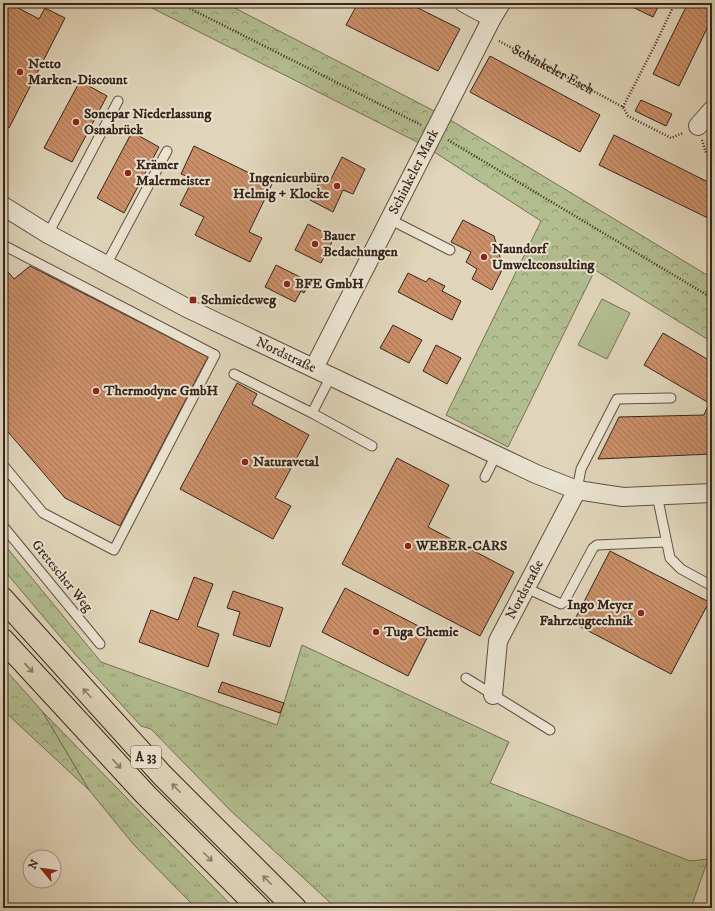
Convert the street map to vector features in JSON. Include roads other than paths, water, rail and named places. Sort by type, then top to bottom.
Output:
[{"type":"highway","name":"A 33","points":[[3,599],[162,775],[295,908]]},
{"type":"highway","name":"A 33","points":[[3,640],[145,794],[259,908]]},
{"type":"street","points":[[464,3],[492,18]]},
{"type":"street","name":"Schinkeler Mark","points":[[314,368],[492,18]]},
{"type":"street","points":[[698,126],[712,110]]},
{"type":"street","name":"Nordstraße","points":[[3,206],[48,234],[187,308],[496,455],[577,490],[623,497],[712,493]]},
{"type":"street","name":"Nordstraße","points":[[493,695],[498,641],[577,490]]},
{"type":"lane","points":[[48,234],[118,101]]},
{"type":"lane","points":[[106,265],[167,151]]},
{"type":"lane","points":[[389,219],[450,250]]},
{"type":"lane","points":[[3,245],[216,355],[114,550],[43,513],[3,465]]},
{"type":"lane","points":[[234,374],[312,413],[372,446]]},
{"type":"lane","points":[[312,413],[330,376]]},
{"type":"lane","points":[[577,490],[581,469],[617,399],[671,398]]},
{"type":"lane","points":[[485,477],[496,455]]},
{"type":"lane","points":[[657,495],[665,542],[668,553],[674,564],[712,586]]},
{"type":"lane","name":"Gretescher Weg","points":[[3,526],[100,644]]},
{"type":"lane","points":[[526,588],[561,604],[564,602],[592,548],[597,546],[665,542]]},
{"type":"lane","points":[[466,678],[550,730]]},
{"type":"place","name":"Netto Marken-Discount","points":[[20,72]]},
{"type":"place","name":"Sonepar Niederlassung Osnabrück","points":[[76,122]]},
{"type":"place","name":"Krämer Malermeister","points":[[128,173]]},
{"type":"place","name":"Ingenieurbüro Helmig + Klocke","points":[[337,186]]},
{"type":"place","name":"Bauer Bedachungen","points":[[315,244]]},
{"type":"place","name":"Naundorf Umweltconsulting","points":[[484,257]]},
{"type":"place","name":"BFE GmbH","points":[[287,284]]},
{"type":"place","name":"Schmiedeweg","points":[[193,300]]},
{"type":"place","name":"Thermodyne GmbH","points":[[96,391]]},
{"type":"place","name":"Naturavetal","points":[[245,462]]},
{"type":"place","name":"WEBER-CARS","points":[[408,546]]},
{"type":"place","name":"Ingo Meyer Fahrzeugtechnik","points":[[641,613]]},
{"type":"place","name":"Tuga Chemie","points":[[376,632]]}]
